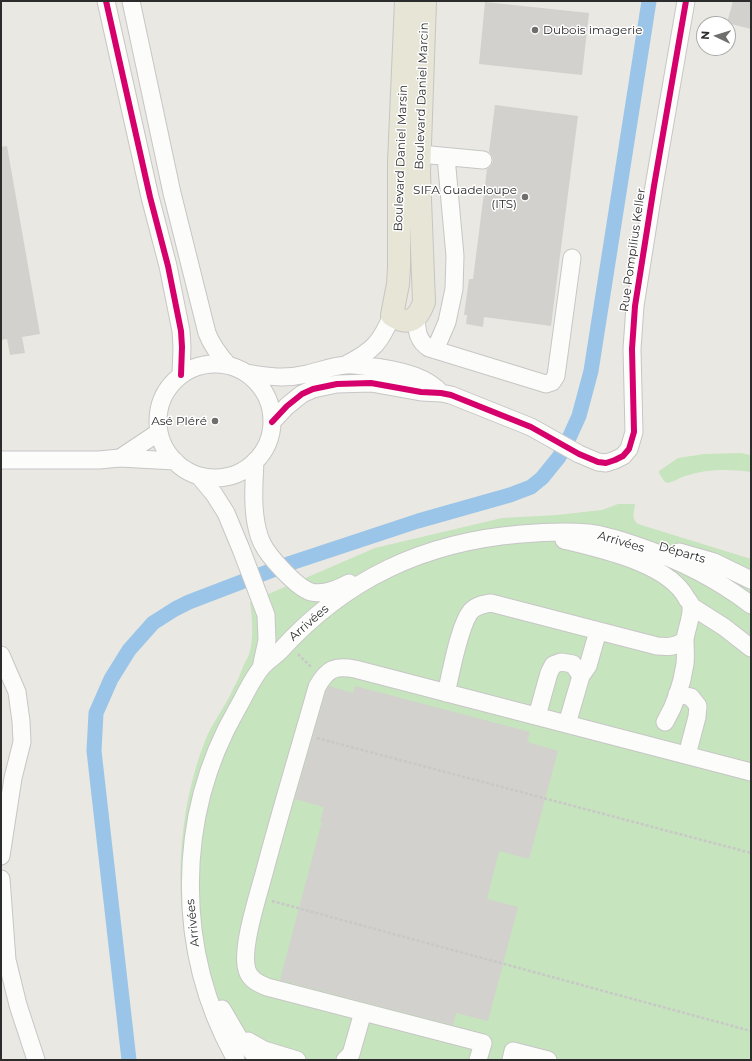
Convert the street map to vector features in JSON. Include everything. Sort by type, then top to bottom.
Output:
[{"type":"main road","name":"Boulevard Daniel Marsin","points":[[392,315],[398,284],[399,267],[399,162],[406,1]]},
{"type":"main road","name":"Boulevard Daniel Marcin","points":[[418,314],[424,302],[420,154],[425,1]]},
{"type":"main road","points":[[392,315],[403,321],[410,320],[418,314]]},
{"type":"street","points":[[106,1],[150,197],[168,266],[181,332],[181,375]]},
{"type":"street","points":[[131,1],[172,193],[207,333],[215,350],[228,365]]},
{"type":"street","name":"Rue Pompilius Keller","points":[[440,393],[491,411],[545,434],[579,454],[598,462],[616,460],[623,456],[629,449],[632,441],[634,419],[632,349],[635,306],[686,1]]},
{"type":"street","points":[[420,154],[483,160]]},
{"type":"street","points":[[434,350],[447,322],[454,289],[455,256],[446,157]]},
{"type":"street","points":[[418,314],[419,338],[422,344],[429,348],[546,384],[552,382],[556,376],[572,258]]},
{"type":"street","name":"Boulevard Daniel Marsin","points":[[347,364],[363,357],[372,350],[386,330],[392,315]]},
{"type":"street","points":[[246,373],[255,380],[262,390],[268,400],[271,411],[272,422],[267,443],[262,453],[255,461],[240,471],[223,477],[211,478],[190,472],[175,461],[165,447],[159,432],[158,416],[162,400],[170,386],[181,375],[204,365],[228,365],[246,373],[272,378],[282,378],[347,364],[386,369],[415,377],[435,386],[440,393]]},
{"type":"street","points":[[272,422],[287,406],[302,394],[313,388],[330,385],[371,383],[420,392],[440,393]]},
{"type":"street","points":[[120,458],[159,432]]},
{"type":"street","points":[[1,460],[99,460],[120,458],[175,461]]},
{"type":"street","points":[[255,461],[254,498],[257,529],[262,543],[274,560],[301,587],[311,592],[324,592],[343,586],[361,577],[403,561]]},
{"type":"street","points":[[200,476],[226,513],[266,615],[267,640],[261,668]]},
{"type":"street","points":[[537,533],[598,548],[634,560],[666,576],[684,592],[691,606],[724,627],[751,648]]},
{"type":"street","name":"Arrivées","points":[[236,1060],[226,1042],[210,1005],[199,966],[192,926],[190,886],[192,850],[196,821],[206,779],[213,758],[232,718],[261,668],[279,652],[286,642],[322,610],[361,583],[403,561],[446,546],[491,536],[537,533],[589,533],[609,537],[662,554],[693,568],[735,592],[750,604]]},
{"type":"street","name":"Départs","points":[[609,537],[652,545],[714,562],[751,580]]},
{"type":"street","points":[[446,693],[464,626],[471,612],[479,606],[491,603],[657,646],[671,647],[679,645],[685,640]]},
{"type":"street","points":[[664,722],[670,712],[677,694],[685,664],[685,640],[691,606]]},
{"type":"street","points":[[568,724],[581,676],[578,660],[593,630]]},
{"type":"street","points":[[658,748],[664,722],[668,693],[676,663],[685,640]]},
{"type":"street","points":[[1,655],[7,686],[17,692],[22,742],[13,778],[1,856]]},
{"type":"street","points":[[537,716],[549,673],[553,665],[560,662],[573,664],[581,676]]},
{"type":"street","points":[[478,1060],[483,1043],[270,988],[256,982],[247,971],[247,938],[303,734],[317,687],[322,678],[334,668],[343,666],[658,748],[750,767]]},
{"type":"street","points":[[677,694],[691,697],[698,706],[697,717],[687,755]]},
{"type":"street","points":[[1,879],[7,960],[18,1005],[36,1060]]},
{"type":"street","points":[[190,886],[204,958],[215,994],[230,1025],[240,1040],[260,1060]]},
{"type":"street","points":[[345,1060],[351,1054],[363,1012]]},
{"type":"street","points":[[236,1033],[264,1050],[290,1059]]},
{"type":"street","points":[[512,1056],[548,1060]]},
{"type":"path","points":[[286,642],[322,678]]},
{"type":"path","points":[[303,734],[751,853]]},
{"type":"path","points":[[258,897],[751,1031]]},
{"type":"green space","points":[[741,453],[751,455],[751,472],[734,470],[709,471],[685,476],[667,483],[659,473],[659,471],[678,458],[704,454]]},
{"type":"green space","points":[[618,504],[635,504],[634,520],[638,524],[751,559],[751,1060],[226,1060],[200,1001],[191,970],[181,906],[180,874],[186,810],[195,772],[208,734],[230,695],[249,653],[252,633],[250,602],[375,548],[502,518],[557,515],[602,510]]},
{"type":"building","points":[[733,1],[751,1],[751,29],[736,25],[736,16],[729,16]]},
{"type":"building","name":"Dubois imagerie","points":[[485,2],[589,13],[582,75],[479,64]]},
{"type":"building","name":"SIFA Guadeloupe (ITS)","points":[[495,105],[578,116],[551,326],[484,317],[483,327],[466,324],[467,315],[464,315],[469,279],[473,279],[487,169],[491,166],[493,161],[489,152]]},
{"type":"building","points":[[7,146],[40,334],[22,337],[25,353],[10,355],[7,339],[1,340],[1,147]]},
{"type":"building","points":[[329,686],[353,693],[355,686],[530,732],[527,742],[558,751],[529,859],[499,851],[487,899],[518,907],[488,1021],[456,1013],[453,1025],[280,980],[322,821],[320,821],[324,807],[295,799],[326,691]]},
{"type":"waterway","points":[[129,1060],[94,751],[96,713],[111,679],[129,650],[153,623],[189,602],[291,563],[418,521],[510,495],[531,487],[542,478],[559,457],[579,416],[591,371],[649,1]]},
{"type":"cycle path","points":[[106,1],[150,197],[168,266],[181,331],[181,375]]},
{"type":"cycle path","points":[[272,422],[287,406],[302,394],[313,389],[337,384],[371,383],[421,392],[451,395],[531,427],[579,454],[598,462],[606,463],[623,456],[629,449],[634,432],[632,349],[635,306],[686,1]]},
{"type":"place","name":"Dubois imagerie","points":[[535,30]]},
{"type":"place","name":"SIFA Guadeloupe (ITS)","points":[[525,197]]},
{"type":"place","name":"Asé Pléré","points":[[215,421]]}]
